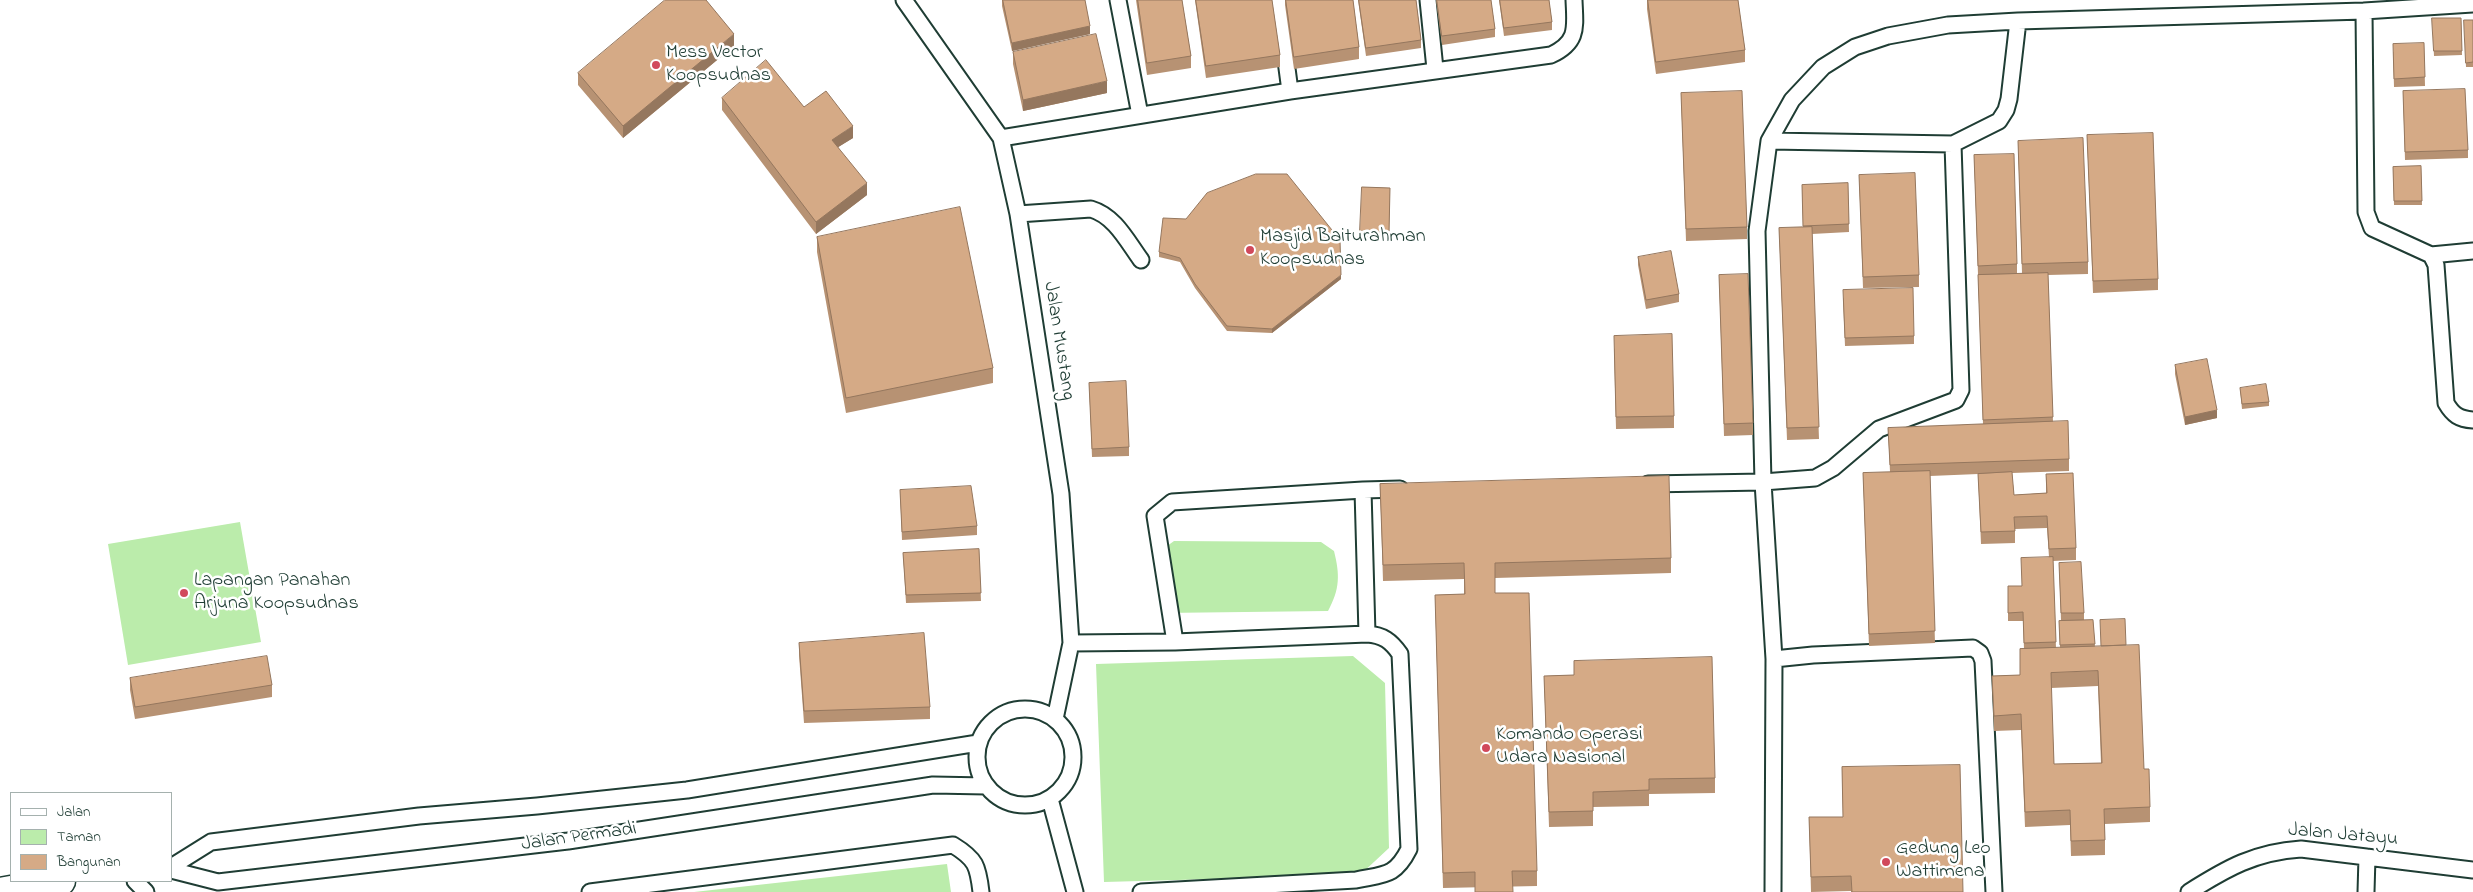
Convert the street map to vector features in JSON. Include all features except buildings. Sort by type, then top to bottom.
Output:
[{"type":"street","points":[[0,892],[55,882]]},
{"type":"lane","name":"Jalan Mustang","points":[[904,0],[1001,138],[1018,214],[1061,494],[1071,642],[1055,719]]},
{"type":"lane","points":[[1118,0],[1140,115]]},
{"type":"lane","points":[[1278,0],[1290,91]]},
{"type":"lane","points":[[1428,0],[1435,70]]},
{"type":"lane","points":[[1001,138],[1290,91],[1551,55],[1562,50],[1572,38],[1575,26],[1574,0]]},
{"type":"lane","points":[[1773,892],[1774,660],[1762,482],[1757,231],[1769,142],[1792,100],[1823,67],[1855,47],[1888,36],[1948,25],[2018,21],[2364,11],[2425,3],[2473,4]]},
{"type":"lane","points":[[2364,11],[2366,212],[2372,228],[2431,254],[2473,251]]},
{"type":"lane","points":[[1769,142],[1952,144],[1999,121],[2006,110],[2009,99],[2018,21]]},
{"type":"lane","points":[[1633,485],[1762,482],[1815,478],[1825,474],[1879,429],[1956,400],[1961,390],[1952,144]]},
{"type":"lane","points":[[1018,214],[1091,209],[1101,212],[1110,218],[1141,260]]},
{"type":"lane","points":[[2431,254],[2436,265],[2446,403],[2451,412],[2461,420],[2473,420]]},
{"type":"lane","points":[[1175,642],[1154,516],[1163,507],[1172,502],[1363,490],[1413,489]]},
{"type":"lane","points":[[1363,490],[1367,634]]},
{"type":"lane","points":[[1071,642],[1175,642],[1367,634],[1378,635],[1389,640],[1400,654],[1409,849],[1400,866],[1387,874],[1356,886],[1142,892]]},
{"type":"lane","points":[[1774,660],[1813,655],[1973,648],[1980,653],[1983,661],[1994,892]]},
{"type":"lane","points":[[1019,709],[1038,710],[1055,719],[1067,733],[1073,752],[1072,770],[1063,787],[1050,799],[1033,805],[1015,805],[999,798],[986,786],[978,770],[976,756],[978,743],[987,726],[1002,714],[1019,709]]},
{"type":"lane","name":"Jalan Permadi","points":[[172,867],[211,842],[419,816],[687,790],[978,743]]},
{"type":"lane","name":"Jalan Permadi","points":[[172,868],[218,882],[568,841],[933,785],[986,786]]},
{"type":"lane","points":[[1050,799],[1074,892]]},
{"type":"lane","points":[[590,892],[953,845],[968,854],[978,867],[982,892]]},
{"type":"lane","name":"Jalan Jatayu","points":[[2189,892],[2224,870],[2250,858],[2279,851],[2301,849],[2473,870]]},
{"type":"lane","points":[[2366,892],[2367,857]]},
{"type":"lane","points":[[136,882],[146,892]]},
{"type":"green space","name":"Lapangan Panahan Arjuna Koopsudnas","points":[[240,522],[261,642],[128,665],[108,544]]},
{"type":"green space","points":[[1174,541],[1321,542],[1334,551],[1338,575],[1335,596],[1328,611],[1162,613],[1163,549]]},
{"type":"green space","points":[[1353,656],[1385,683],[1389,848],[1360,875],[1104,882],[1096,664]]},
{"type":"green space","points":[[947,864],[951,892],[694,892]]},
{"type":"place","name":"Mess Vector Koopsudnas","points":[[656,65]]},
{"type":"place","name":"Masjid Baiturahman Koopsudnas","points":[[1250,250]]},
{"type":"place","name":"Lapangan Panahan Arjuna Koopsudnas","points":[[184,593]]},
{"type":"place","name":"Komando Operasi Udara Nasional","points":[[1486,748]]},
{"type":"place","name":"Gedung Leo Wattimena","points":[[1886,862]]}]
